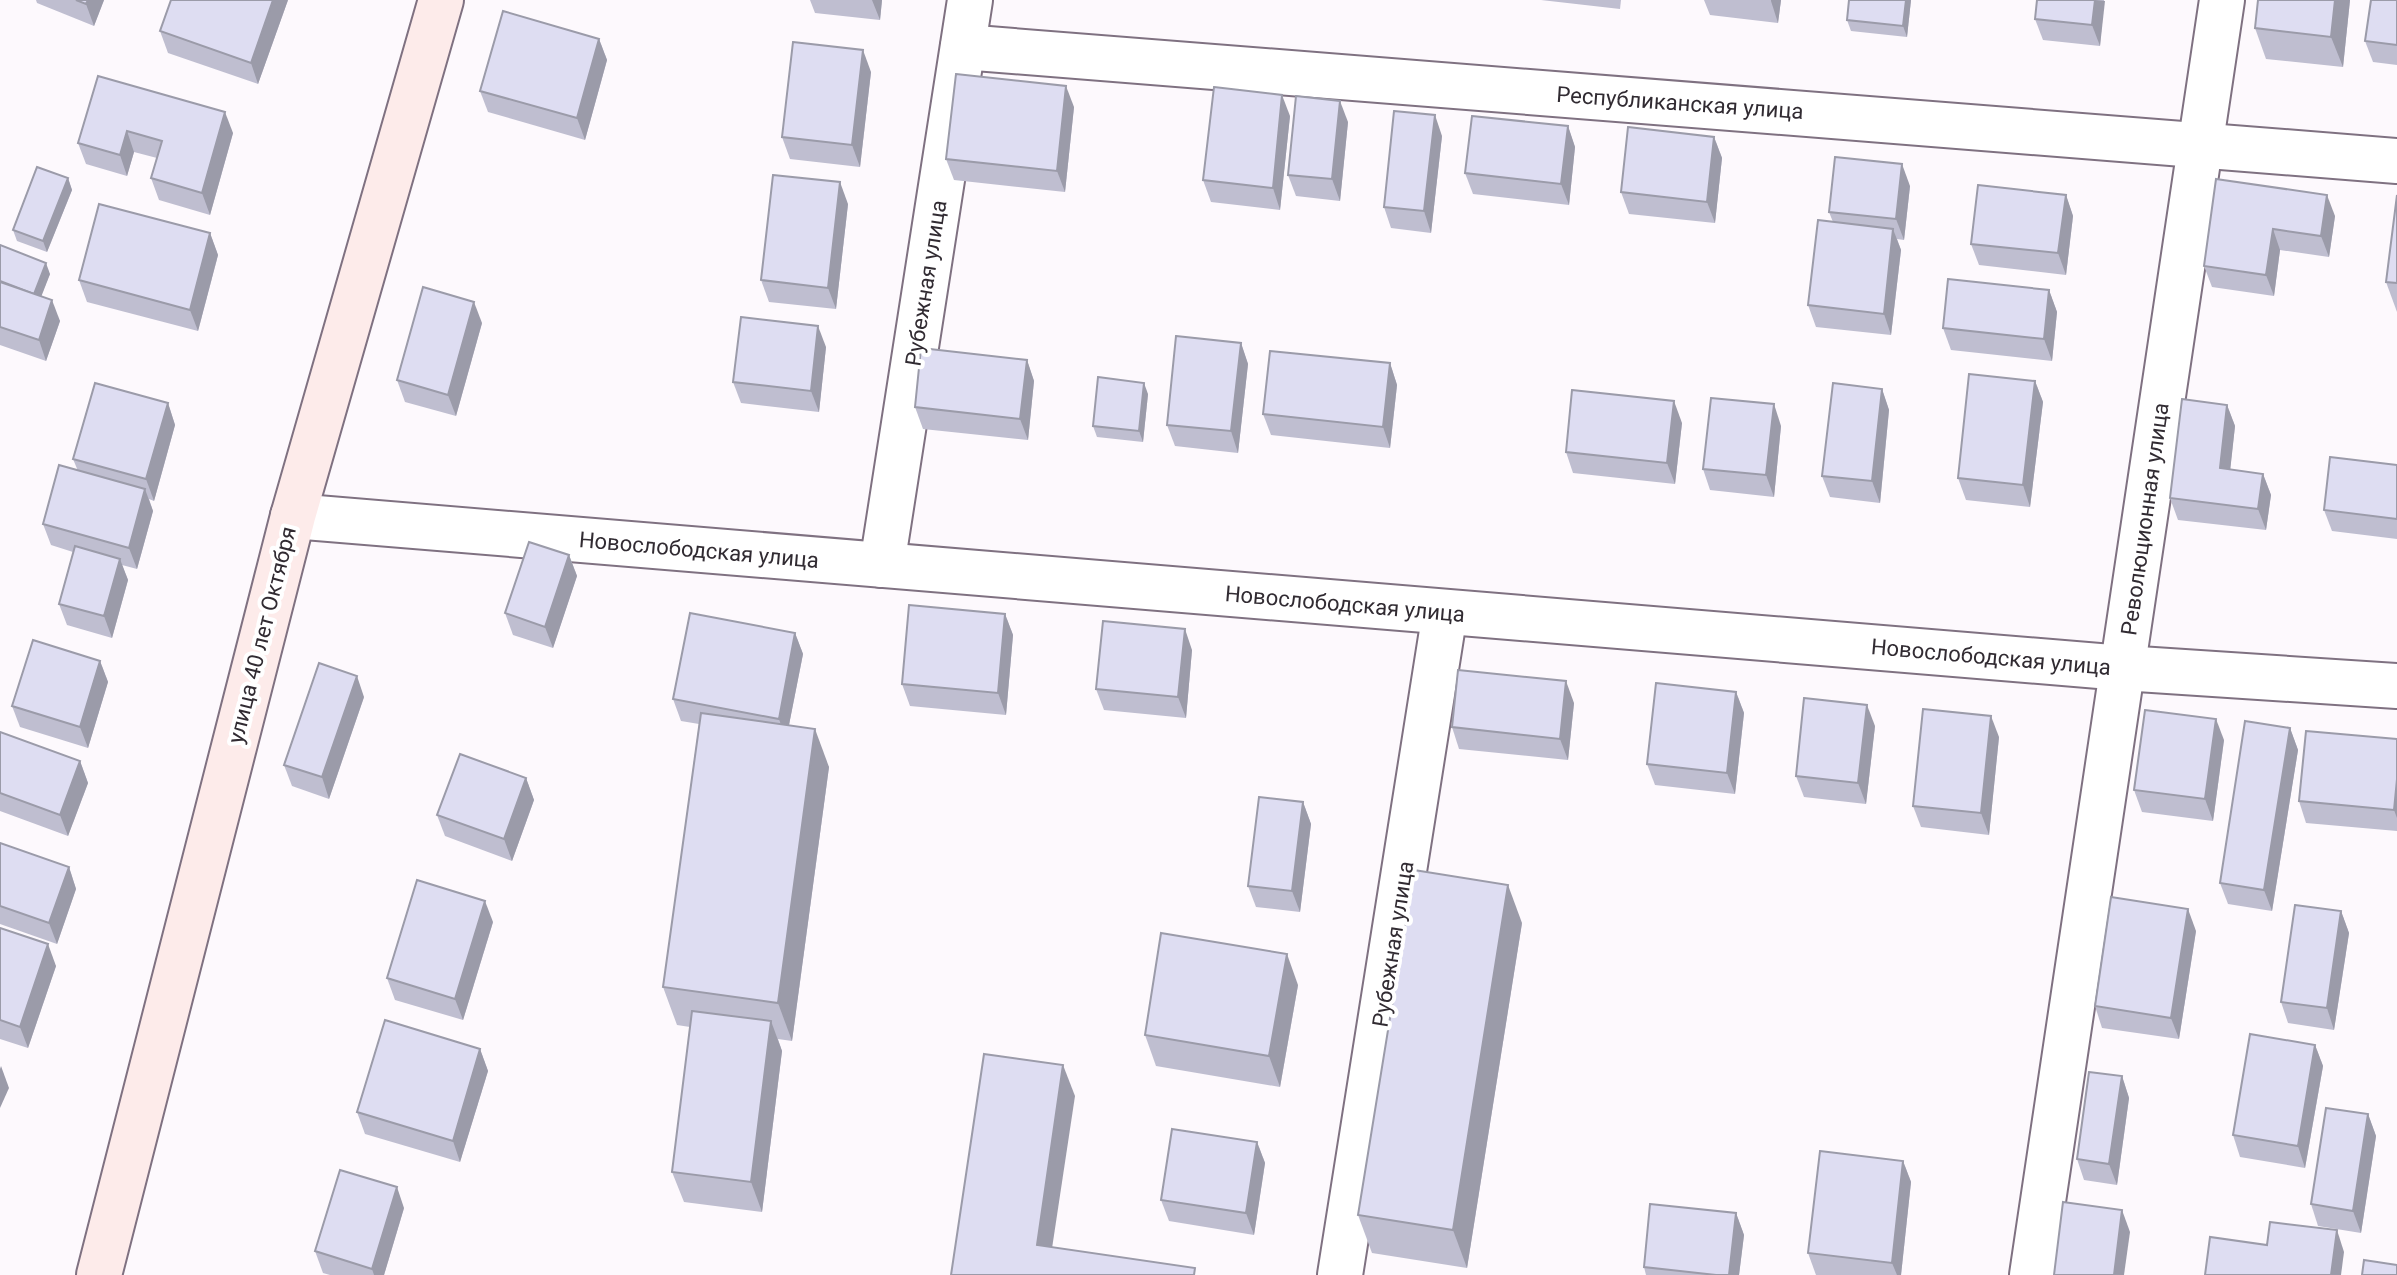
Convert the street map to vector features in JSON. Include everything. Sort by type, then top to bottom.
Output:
[{"type":"street","name":"улица 40 лет Октября","points":[[99,1275],[293,516],[441,0]]},
{"type":"street","name":"Рубежная улица","points":[[882,565],[970,0]]},
{"type":"street","name":"Революционная улица","points":[[2032,1275],[2222,0]]},
{"type":"street","name":"Республиканская улица","points":[[963,47],[2397,161]]},
{"type":"street","name":"Новослободская улица","points":[[293,516],[2123,668],[2397,686]]},
{"type":"street","name":"Рубежная улица","points":[[1340,1275],[1445,612]]},
{"type":"building","points":[[171,0],[273,0],[251,63],[160,31]]},
{"type":"building","points":[[1849,0],[1906,0],[1903,26],[1847,20]]},
{"type":"building","points":[[2037,0],[2095,0],[2092,25],[2035,19]]},
{"type":"building","points":[[2258,0],[2335,0],[2331,37],[2255,28]]},
{"type":"building","points":[[2371,0],[2397,0],[2397,45],[2365,41]]},
{"type":"building","points":[[503,11],[599,39],[577,118],[480,91]]},
{"type":"building","points":[[793,42],[863,50],[852,145],[782,137]]},
{"type":"building","points":[[956,74],[1066,86],[1057,171],[946,159]]},
{"type":"building","points":[[98,76],[225,112],[202,193],[151,178],[162,141],[127,131],[120,155],[78,143]]},
{"type":"building","points":[[1214,87],[1282,95],[1273,188],[1203,180]]},
{"type":"building","points":[[1296,96],[1340,101],[1332,179],[1288,175]]},
{"type":"building","points":[[1394,111],[1435,115],[1424,211],[1384,207]]},
{"type":"building","points":[[1472,116],[1568,126],[1561,184],[1465,173]]},
{"type":"building","points":[[1628,127],[1714,137],[1707,202],[1621,192]]},
{"type":"building","points":[[1835,157],[1902,164],[1896,219],[1829,212]]},
{"type":"building","points":[[37,167],[68,178],[43,241],[13,230]]},
{"type":"building","points":[[773,175],[840,182],[828,288],[761,280]]},
{"type":"building","points":[[2216,179],[2327,195],[2321,236],[2273,229],[2266,275],[2204,266]]},
{"type":"building","points":[[1978,185],[2066,195],[2058,253],[1971,244]]},
{"type":"building","points":[[2397,195],[2397,283],[2386,282]]},
{"type":"building","points":[[99,204],[210,233],[190,310],[79,280]]},
{"type":"building","points":[[1818,220],[1893,229],[1884,314],[1808,305]]},
{"type":"building","points":[[0,245],[46,263],[34,294],[0,281]]},
{"type":"building","points":[[1948,279],[2049,290],[2044,339],[1943,328]]},
{"type":"building","points":[[0,282],[52,300],[39,340],[0,327]]},
{"type":"building","points":[[423,287],[474,302],[448,395],[397,380]]},
{"type":"building","points":[[741,317],[818,326],[811,391],[733,382]]},
{"type":"building","points":[[1176,336],[1241,343],[1231,431],[1167,425]]},
{"type":"building","points":[[921,348],[1027,360],[1020,419],[915,407]]},
{"type":"building","points":[[1270,351],[1390,363],[1383,427],[1263,414]]},
{"type":"building","points":[[1969,374],[2035,381],[2023,485],[1958,478]]},
{"type":"building","points":[[1098,377],[1144,383],[1139,431],[1093,426]]},
{"type":"building","points":[[95,383],[168,403],[146,479],[73,459]]},
{"type":"building","points":[[1833,383],[1882,389],[1872,481],[1822,476]]},
{"type":"building","points":[[1572,390],[1674,401],[1667,463],[1566,452]]},
{"type":"building","points":[[1711,398],[1774,404],[1766,475],[1703,469]]},
{"type":"building","points":[[2182,399],[2227,405],[2220,468],[2263,474],[2258,509],[2170,498]]},
{"type":"building","points":[[2330,457],[2397,465],[2397,519],[2324,510]]},
{"type":"building","points":[[59,465],[145,489],[129,548],[43,524]]},
{"type":"building","points":[[529,542],[569,555],[545,627],[505,613]]},
{"type":"building","points":[[75,546],[120,559],[104,616],[59,604]]},
{"type":"building","points":[[909,605],[1005,614],[998,693],[902,684]]},
{"type":"building","points":[[690,613],[795,633],[779,719],[673,699]]},
{"type":"building","points":[[1103,621],[1185,629],[1178,697],[1096,689]]},
{"type":"building","points":[[33,640],[100,661],[80,727],[12,706]]},
{"type":"building","points":[[319,663],[357,676],[322,777],[284,765]]},
{"type":"building","points":[[1458,670],[1566,681],[1560,739],[1452,727]]},
{"type":"building","points":[[1656,683],[1736,692],[1727,773],[1647,764]]},
{"type":"building","points":[[1804,698],[1867,705],[1858,783],[1796,776]]},
{"type":"building","points":[[1923,709],[1991,716],[1981,813],[1913,806]]},
{"type":"building","points":[[2145,710],[2216,719],[2205,799],[2134,790]]},
{"type":"building","points":[[701,713],[815,729],[778,1003],[663,987]]},
{"type":"building","points":[[2245,721],[2290,728],[2264,890],[2220,883]]},
{"type":"building","points":[[2306,731],[2397,739],[2394,810],[2299,801]]},
{"type":"building","points":[[0,732],[80,761],[60,815],[0,793]]},
{"type":"building","points":[[460,754],[526,778],[504,839],[437,815]]},
{"type":"building","points":[[1259,797],[1303,802],[1292,891],[1248,886]]},
{"type":"building","points":[[0,843],[69,867],[49,923],[0,906]]},
{"type":"building","points":[[1414,870],[1508,885],[1453,1230],[1358,1215]]},
{"type":"building","points":[[417,880],[485,901],[455,999],[387,978]]},
{"type":"building","points":[[2111,897],[2188,909],[2171,1018],[2095,1006]]},
{"type":"building","points":[[2295,905],[2341,911],[2327,1008],[2281,1002]]},
{"type":"building","points":[[0,928],[48,944],[20,1027],[0,1020]]},
{"type":"building","points":[[1161,933],[1287,954],[1269,1056],[1145,1035]]},
{"type":"building","points":[[692,1011],[771,1021],[751,1182],[672,1172]]},
{"type":"building","points":[[385,1020],[480,1049],[453,1141],[357,1112]]},
{"type":"building","points":[[2250,1034],[2315,1045],[2298,1146],[2233,1135]]},
{"type":"building","points":[[984,1054],[1063,1065],[1037,1245],[1195,1268],[1194,1275],[951,1275]]},
{"type":"building","points":[[2089,1072],[2122,1076],[2109,1164],[2077,1159]]},
{"type":"building","points":[[2326,1108],[2368,1114],[2353,1211],[2311,1204]]},
{"type":"building","points":[[1172,1129],[1257,1142],[1246,1213],[1161,1200]]},
{"type":"building","points":[[1820,1151],[1903,1161],[1892,1263],[1808,1253]]},
{"type":"building","points":[[340,1170],[397,1187],[372,1269],[315,1251]]},
{"type":"building","points":[[2063,1202],[2122,1210],[2114,1275],[2054,1275]]},
{"type":"building","points":[[1650,1204],[1736,1213],[1729,1275],[1644,1267]]},
{"type":"building","points":[[2270,1222],[2337,1230],[2331,1275],[2205,1275],[2210,1237],[2267,1245]]},
{"type":"building","points":[[2364,1260],[2397,1265],[2397,1275],[2362,1275]]}]
